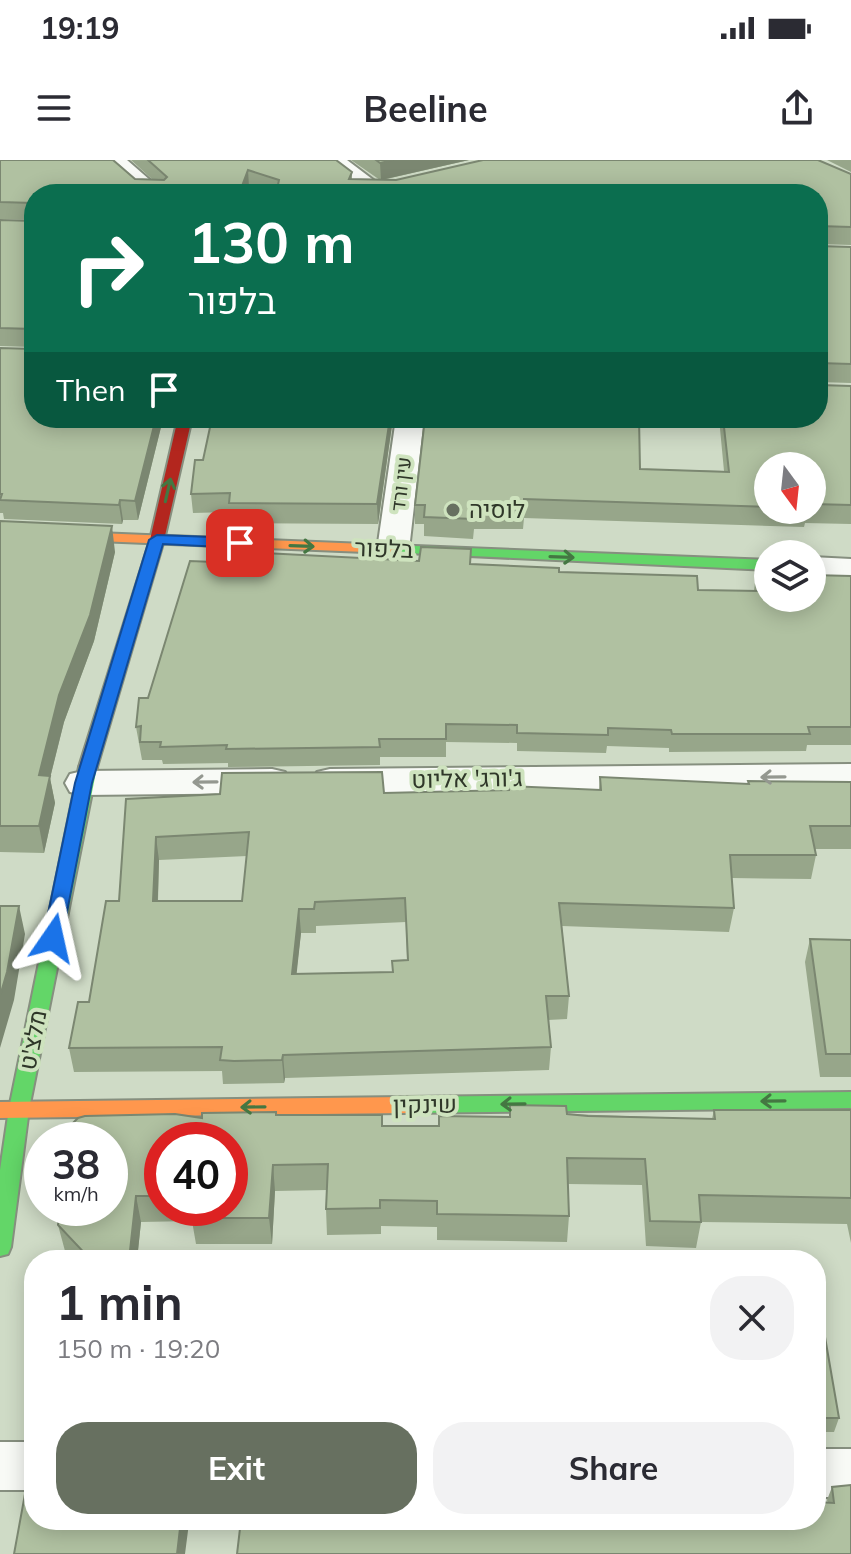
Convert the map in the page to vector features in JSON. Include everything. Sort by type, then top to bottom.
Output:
[{"type":"street","points":[[112,160],[142,184]]},
{"type":"street","points":[[331,160],[359,184]]},
{"type":"street","name":"מלצ'ט","points":[[0,1247],[9,1110],[83,783],[157,540],[183,428]]},
{"type":"street","name":"עין ורד","points":[[393,550],[409,428]]},
{"type":"street","name":"בלפור","points":[[0,533],[754,564]]},
{"type":"street","points":[[826,568],[851,569]]},
{"type":"street","name":"ג'ורג' אליוט","points":[[83,783],[851,776]]},
{"type":"street","name":"שינקין","points":[[9,1110],[851,1100]]},
{"type":"street","points":[[0,1466],[24,1466]]},
{"type":"street","points":[[826,1473],[851,1473]]},
{"type":"building","points":[[0,160],[113,160],[135,179],[164,180],[167,177],[148,160],[336,160],[352,172],[349,179],[396,180],[483,160],[818,160],[851,174],[851,227],[828,226],[828,184],[278,184],[279,180],[248,170],[243,184],[24,184],[24,203],[0,202]]},
{"type":"building","points":[[0,220],[24,221],[24,329],[0,328]]},
{"type":"building","points":[[828,246],[851,247],[851,364],[828,363]]},
{"type":"building","points":[[0,348],[24,349],[24,428],[153,428],[135,501],[120,500],[119,505],[0,500]]},
{"type":"building","points":[[828,385],[851,386],[851,505],[826,504],[826,452],[754,452],[754,507],[524,499],[524,510],[474,509],[474,519],[424,517],[425,505],[415,505],[424,428],[639,428],[640,469],[729,472],[724,428],[828,428]]},
{"type":"building","points":[[210,428],[388,428],[377,504],[229,503],[230,493],[191,494],[195,460],[203,460]]},
{"type":"building","points":[[0,521],[112,526],[90,615],[59,695],[39,775],[50,776],[39,826],[0,826]]},
{"type":"building","points":[[421,547],[471,549],[470,564],[559,568],[559,572],[697,576],[698,590],[754,591],[754,612],[826,612],[826,575],[851,576],[851,727],[808,727],[810,734],[672,734],[671,730],[608,728],[608,735],[517,733],[517,725],[446,724],[446,739],[379,739],[380,747],[226,749],[227,745],[160,747],[161,742],[140,742],[141,726],[136,727],[139,698],[148,698],[190,561],[214,562],[217,551],[225,551],[419,561]]},
{"type":"building","points":[[382,772],[384,793],[509,790],[509,786],[601,790],[600,777],[749,784],[748,781],[851,782],[851,826],[810,826],[816,855],[730,855],[734,908],[559,903],[569,996],[546,996],[551,1047],[283,1055],[282,1060],[234,1061],[220,1060],[222,1047],[69,1048],[78,1002],[89,1002],[106,901],[119,901],[126,799],[220,794],[222,773]],"holes":[[[249,832],[242,901],[153,901],[156,837]],[[405,898],[408,960],[392,961],[393,972],[292,974],[299,909],[314,909],[315,902]]]},
{"type":"building","points":[[0,906],[19,906],[0,996]]},
{"type":"building","points":[[810,939],[851,940],[851,1054],[826,1054]]},
{"type":"building","points":[[510,1105],[566,1106],[567,1114],[588,1116],[715,1119],[714,1110],[851,1110],[851,1198],[699,1195],[701,1222],[650,1221],[645,1159],[567,1158],[569,1216],[437,1214],[437,1201],[380,1200],[380,1208],[326,1209],[328,1164],[273,1165],[269,1218],[248,1218],[248,1122],[144,1122],[144,1196],[136,1196],[130,1250],[82,1250],[59,1226],[128,1226],[128,1122],[74,1122],[78,1118],[175,1114],[202,1118],[202,1113],[276,1112],[276,1115],[382,1115],[382,1126],[439,1126],[439,1116],[510,1117]]},
{"type":"building","points":[[826,1343],[839,1418],[826,1418]]},
{"type":"building","points":[[851,1485],[851,1554],[237,1554],[240,1530],[826,1530],[826,1503],[834,1503],[832,1487]]},
{"type":"building","points":[[24,1499],[24,1530],[180,1530],[177,1554],[14,1554]]},
{"type":"traffic: fast","points":[[390,549],[754,564]]},
{"type":"traffic: fast","points":[[0,1247],[19,1109],[88,767]]},
{"type":"traffic: fast","points":[[405,1105],[851,1100]]},
{"type":"traffic: slow","points":[[0,533],[390,549]]},
{"type":"traffic: slow","points":[[0,1110],[405,1105]]},
{"type":"traffic: jam","points":[[88,767],[157,540],[183,428]]},
{"type":"place","name":"לוסיה","points":[[453,510]]},
{"type":"route","points":[[53,938],[83,783],[157,540],[240,543]]}]
